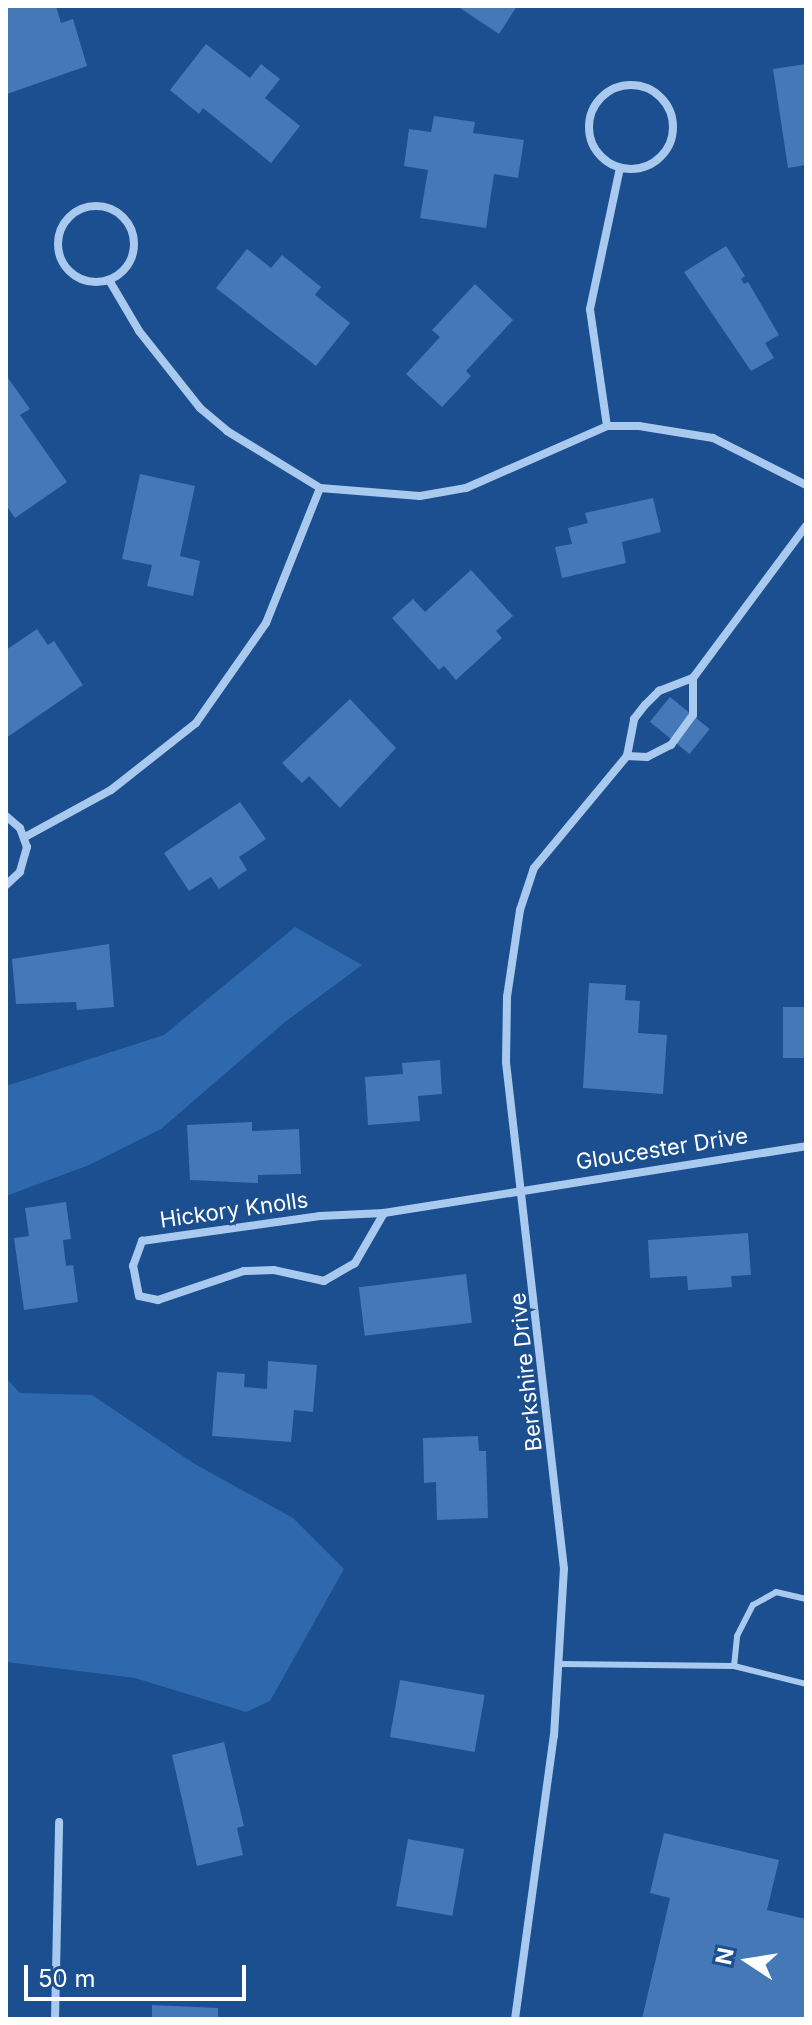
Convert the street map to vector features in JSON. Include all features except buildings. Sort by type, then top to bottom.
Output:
[{"type":"street","points":[[638,85],[662,98],[669,109],[672,136],[667,148],[647,166],[620,168],[593,143],[590,118],[603,96],[638,85]]},
{"type":"street","points":[[607,426],[594,361],[590,309],[620,168]]},
{"type":"street","points":[[79,209],[111,209],[132,232],[128,264],[109,280],[76,276],[59,255],[61,229],[79,209]]},
{"type":"street","points":[[109,280],[139,331],[200,408],[227,431],[320,488],[420,496],[466,488],[607,426],[670,428],[713,438],[806,485]]},
{"type":"street","points":[[25,837],[111,790],[196,723],[266,623],[320,488]]},
{"type":"street","points":[[627,756],[647,757],[671,745],[693,715],[693,678],[806,526]]},
{"type":"street","name":"Berkshire Drive","points":[[515,2019],[561,1664],[563,1537],[506,1062],[507,997],[520,910],[534,868],[627,756],[634,719],[645,705],[659,691],[693,678]]},
{"type":"street","points":[[6,816],[25,837],[24,865],[6,885]]},
{"type":"street","name":"Gloucester Drive","points":[[523,1189],[806,1146]]},
{"type":"street","name":"Hickory Knolls","points":[[384,1213],[355,1263],[324,1281],[274,1270],[244,1271],[158,1300],[139,1296],[133,1266],[142,1241],[320,1216],[384,1213],[523,1189]]},
{"type":"street","points":[[55,2019],[59,1822]]},
{"type":"lane","points":[[734,1666],[737,1636],[753,1605],[776,1592],[806,1599]]},
{"type":"lane","points":[[561,1664],[734,1666],[806,1684]]},
{"type":"shaded area","points":[[295,927],[362,965],[285,1022],[161,1129],[89,1165],[6,1196],[6,1086],[164,1035]]},
{"type":"shaded area","points":[[6,1378],[20,1393],[92,1395],[193,1463],[293,1518],[344,1569],[270,1701],[246,1712],[135,1678],[6,1662]]}]
